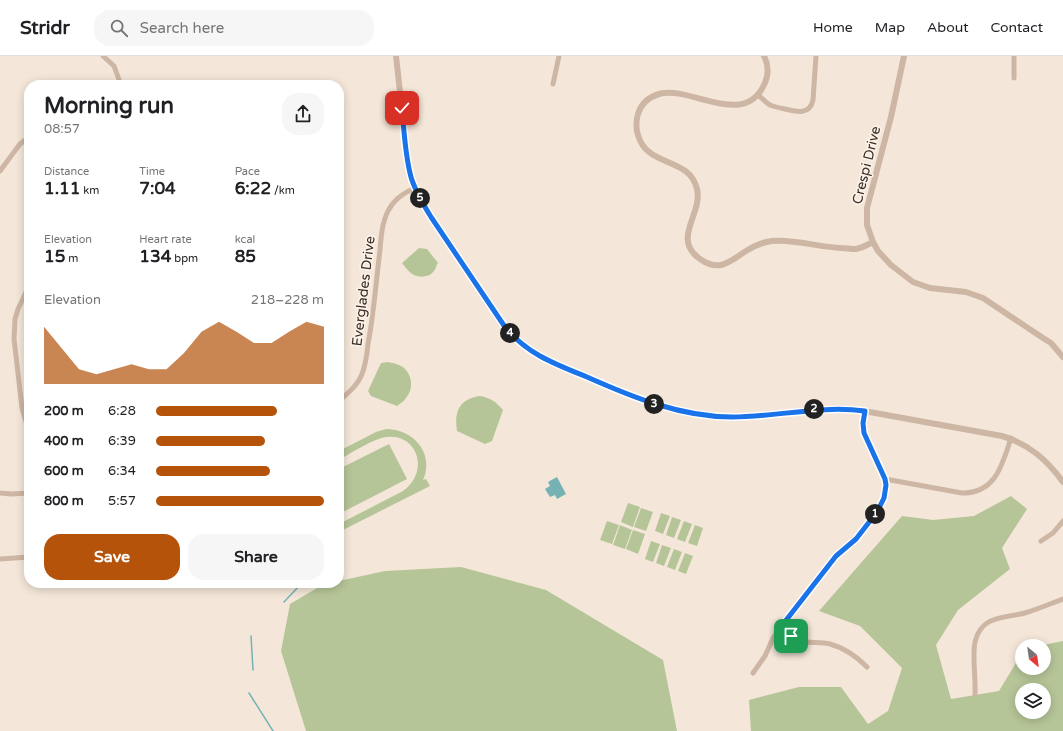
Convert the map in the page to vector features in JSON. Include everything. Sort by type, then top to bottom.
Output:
[{"type":"street","points":[[103,56],[114,66],[119,80]]},
{"type":"street","points":[[396,56],[407,155],[411,178],[415,188],[428,212],[505,327],[520,343],[547,360],[635,398],[680,411],[732,417],[828,408],[865,411],[1011,438],[1036,452],[1051,466],[1063,482]]},
{"type":"street","points":[[553,84],[559,56]]},
{"type":"street","points":[[764,56],[768,66],[766,81],[758,95],[746,102],[731,105],[677,94],[660,94],[646,101],[638,114],[637,130],[646,150],[657,158],[685,170],[691,177],[697,189],[697,204],[687,236],[688,243],[694,253],[701,260],[708,263],[721,265],[727,264],[747,250],[768,242],[782,240],[855,249],[872,242]]},
{"type":"street","points":[[758,95],[775,107],[800,112],[809,109],[813,100],[816,56]]},
{"type":"street","name":"Crespi Drive","points":[[904,56],[891,117],[867,208],[867,225],[872,242],[891,265],[913,282],[930,288],[966,292],[983,298],[1043,338],[1063,357]]},
{"type":"street","points":[[1014,56],[1014,78]]},
{"type":"street","points":[[0,171],[24,141]]},
{"type":"street","name":"Everglades Drive","points":[[344,397],[353,389],[358,382],[365,365],[373,318],[378,259],[385,219],[388,211],[397,198],[415,188]]},
{"type":"street","points":[[24,296],[15,319],[14,339],[24,415]]},
{"type":"street","points":[[753,673],[765,656],[770,643],[780,628],[836,556],[856,539],[877,512],[884,498],[886,485],[885,479],[864,433],[863,423],[865,411]]},
{"type":"street","points":[[885,479],[962,492],[970,493],[978,491],[985,487],[998,474],[1011,438]]},
{"type":"street","points":[[0,493],[24,493]]},
{"type":"street","points":[[1041,541],[1053,533],[1063,521]]},
{"type":"street","points":[[0,559],[24,557]]},
{"type":"street","points":[[975,694],[975,641],[983,627],[997,618],[1022,614],[1063,599]]},
{"type":"street","points":[[780,628],[797,640],[831,644],[848,651],[867,667]]},
{"type":"green space","points":[[419,248],[427,249],[438,263],[433,272],[428,276],[422,277],[415,275],[402,263]]},
{"type":"green space","points":[[388,362],[397,364],[403,368],[408,372],[411,380],[411,387],[408,395],[397,406],[371,396],[368,391],[381,363]]},
{"type":"green space","points":[[480,396],[493,401],[503,410],[492,441],[485,444],[457,431],[456,424],[457,412],[463,403],[467,400]]},
{"type":"green space","points":[[386,429],[396,430],[405,433],[419,444],[424,452],[426,461],[426,470],[423,480],[426,479],[430,486],[344,529],[344,521],[403,491],[411,483],[416,474],[418,465],[417,455],[413,447],[406,441],[397,437],[386,437],[375,440],[344,457],[344,448],[376,432]]},
{"type":"green space","points":[[389,444],[407,479],[344,511],[344,466]]},
{"type":"green space","points":[[1011,496],[1027,509],[1002,548],[1010,569],[958,610],[936,645],[951,699],[999,691],[1015,665],[1015,675],[1051,675],[1051,643],[1063,641],[1063,731],[751,731],[749,700],[799,687],[841,687],[868,724],[888,711],[902,668],[860,626],[819,611],[902,516],[933,520],[974,516]]},
{"type":"green space","points":[[628,503],[640,507],[633,527],[621,522]]},
{"type":"green space","points":[[641,508],[653,512],[646,531],[634,527]]},
{"type":"green space","points":[[661,513],[670,516],[663,534],[655,531]]},
{"type":"green space","points":[[672,517],[681,520],[674,538],[666,535]]},
{"type":"green space","points":[[607,521],[619,525],[612,544],[600,540]]},
{"type":"green space","points":[[684,521],[692,524],[685,542],[677,539]]},
{"type":"green space","points":[[620,525],[632,530],[625,549],[613,545]]},
{"type":"green space","points":[[695,525],[703,528],[697,546],[688,543]]},
{"type":"green space","points":[[633,530],[645,534],[638,554],[626,549]]},
{"type":"green space","points":[[651,541],[660,544],[653,562],[645,559]]},
{"type":"green space","points":[[662,545],[671,548],[664,566],[656,563]]},
{"type":"green space","points":[[674,549],[682,552],[675,570],[667,567]]},
{"type":"green space","points":[[685,553],[693,556],[686,574],[678,571]]},
{"type":"green space","points":[[461,567],[546,590],[663,660],[677,731],[306,731],[281,651],[290,604],[317,588],[344,588],[344,580],[385,571]]},
{"type":"water","points":[[557,477],[566,494],[557,499],[555,495],[550,497],[545,489],[550,486],[548,482]]},
{"type":"waterway","points":[[284,602],[297,588]]},
{"type":"waterway","points":[[251,636],[253,670]]},
{"type":"waterway","points":[[249,693],[273,731]]},
{"type":"route","points":[[402,108],[411,178],[419,198],[505,327],[529,350],[547,360],[635,398],[680,411],[706,416],[745,417],[828,408],[865,411],[863,423],[864,433],[883,472],[886,485],[884,498],[877,512],[856,539],[842,549],[836,556],[780,628],[791,636]]}]
